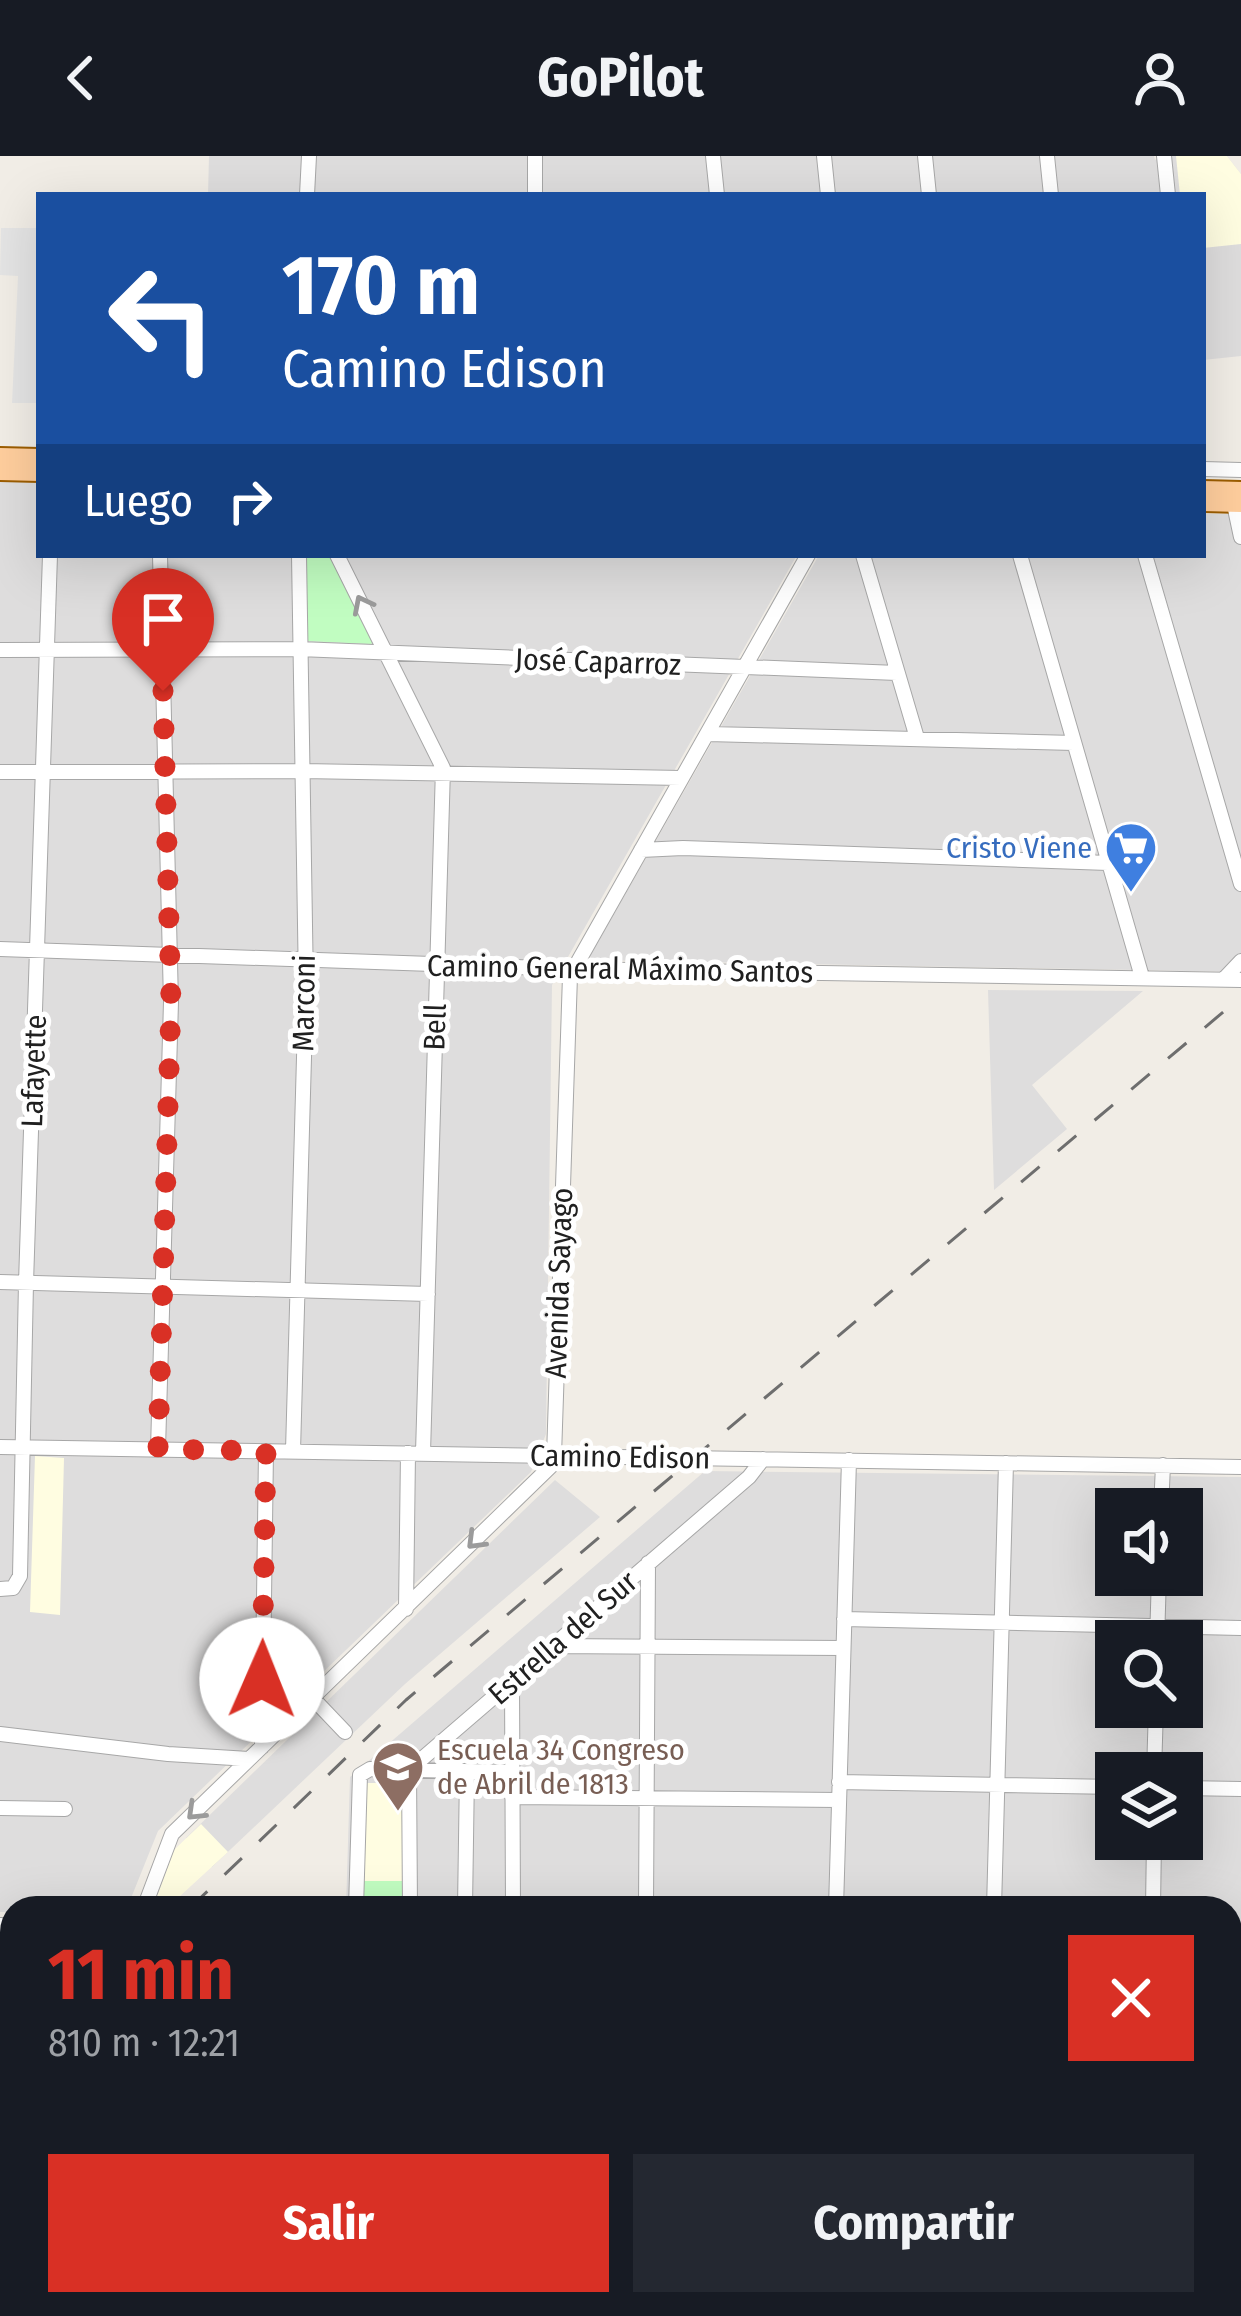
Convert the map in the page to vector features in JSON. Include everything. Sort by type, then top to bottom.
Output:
[{"type":"main road","points":[[0,456],[36,458]]},
{"type":"main road","points":[[0,472],[36,472]]},
{"type":"main road","points":[[1206,490],[1237,497]]},
{"type":"main road","points":[[1206,502],[1237,497]]},
{"type":"street","points":[[307,192],[309,156]]},
{"type":"street","points":[[535,156],[535,192]]},
{"type":"street","points":[[713,156],[717,192]]},
{"type":"street","points":[[824,156],[828,192]]},
{"type":"street","points":[[925,156],[929,192]]},
{"type":"street","points":[[1048,156],[1051,192]]},
{"type":"street","points":[[1164,156],[1168,192]]},
{"type":"street","points":[[1206,469],[1241,470]]},
{"type":"street","points":[[1237,497],[1240,528]]},
{"type":"street","name":"Lafayette","points":[[8,1587],[20,1576],[50,558]]},
{"type":"street","points":[[158,1449],[170,956],[160,558]]},
{"type":"street","name":"Marconi","points":[[292,1450],[305,962],[299,558]]},
{"type":"street","name":"Bell","points":[[339,558],[440,760],[442,775],[428,1294],[406,1609]]},
{"type":"street","name":"Avenida Sayago","points":[[554,1456],[573,969],[806,558]]},
{"type":"street","points":[[864,558],[917,738]]},
{"type":"street","points":[[1021,558],[1142,977]]},
{"type":"street","points":[[1146,558],[1241,884]]},
{"type":"street","name":"José Caparroz","points":[[0,650],[299,649],[898,673]]},
{"type":"street","points":[[707,734],[1074,743]]},
{"type":"street","points":[[0,772],[303,771],[681,778]]},
{"type":"street","points":[[641,850],[1108,863]]},
{"type":"street","name":"Camino General Máximo Santos","points":[[0,949],[573,969],[1241,980]]},
{"type":"street","points":[[1223,980],[1241,961]]},
{"type":"street","points":[[0,1282],[428,1294]]},
{"type":"street","name":"Camino Edison","points":[[0,1447],[1241,1467]]},
{"type":"street","points":[[262,1747],[266,1451]]},
{"type":"street","points":[[148,1896],[172,1834],[551,1466],[554,1456]]},
{"type":"street","name":"Estrella del Sur","points":[[409,1770],[749,1478],[763,1459]]},
{"type":"street","points":[[836,1896],[849,1460]]},
{"type":"street","points":[[994,1896],[1006,1463]]},
{"type":"street","points":[[1162,1488],[1163,1466]]},
{"type":"street","points":[[646,1896],[648,1564]]},
{"type":"street","points":[[844,1619],[1095,1629]]},
{"type":"street","points":[[1203,1631],[1241,1628]]},
{"type":"street","points":[[262,1646],[345,1732]]},
{"type":"street","points":[[552,1646],[843,1648]]},
{"type":"street","points":[[512,1682],[513,1896]]},
{"type":"street","points":[[0,1734],[249,1760]]},
{"type":"street","points":[[356,1896],[358,1780],[370,1769],[511,1772]]},
{"type":"street","points":[[409,1770],[410,1896]]},
{"type":"street","points":[[465,1896],[467,1772]]},
{"type":"street","points":[[839,1782],[1095,1786]]},
{"type":"street","points":[[1203,1788],[1241,1789]]},
{"type":"street","points":[[512,1797],[838,1801]]},
{"type":"street","points":[[0,1808],[65,1810]]},
{"type":"street","points":[[1154,1860],[1154,1896]]},
{"type":"shaded area","points":[[209,156],[1154,156],[1155,160],[1160,156],[1227,156],[1241,174],[1241,356],[1206,360],[1206,192],[208,192]]},
{"type":"shaded area","points":[[1176,156],[1227,156],[1241,174],[1241,244],[1206,248],[1206,192],[1180,192]]},
{"type":"shaded area","points":[[1,228],[36,228],[36,403],[12,403],[18,276],[0,275]]},
{"type":"shaded area","points":[[0,481],[36,483],[36,558],[795,558],[552,985],[546,1434],[531,1472],[158,1831],[132,1896],[0,1896]]},
{"type":"shaded area","points":[[1206,514],[1241,514],[1241,972],[592,960],[590,956],[817,558],[1206,558]]},
{"type":"shaded area","points":[[988,990],[1143,991],[1032,1085],[1067,1129],[994,1190]]},
{"type":"shaded area","points":[[35,1456],[64,1458],[60,1615],[30,1612]]},
{"type":"shaded area","points":[[705,1471],[1241,1477],[1241,1896],[346,1896],[350,1777]]},
{"type":"shaded area","points":[[555,1480],[600,1517],[405,1684],[212,1867],[186,1838]]},
{"type":"shaded area","points":[[365,1783],[404,1783],[403,1881],[364,1881]]},
{"type":"shaded area","points":[[201,1824],[228,1852],[180,1896],[157,1896],[174,1850]]},
{"type":"green space","points":[[303,558],[332,558],[373,642],[307,641]]},
{"type":"green space","points":[[360,1881],[407,1881],[406,1896],[359,1896]]},
{"type":"railway","points":[[202,1896],[406,1700],[1241,997]]},
{"type":"place","name":"Cristo Viene","points":[[1131,894]]},
{"type":"place","name":"Escuela 34 Congreso de Abril de 1813","points":[[398,1813]]},
{"type":"route","points":[[163,691],[171,1002],[158,1449],[266,1451],[262,1680]]}]
